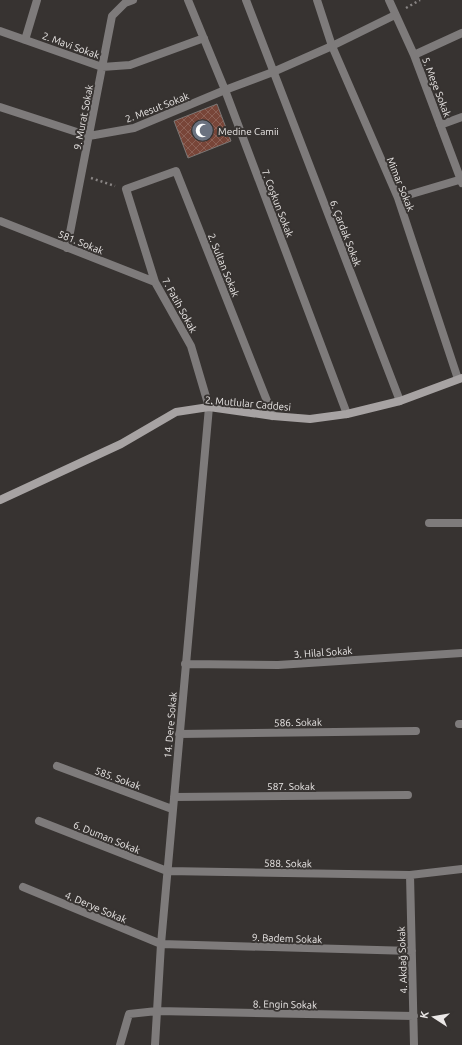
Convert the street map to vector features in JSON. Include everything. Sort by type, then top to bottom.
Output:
[{"type":"street","points":[[25,40],[37,0]]},
{"type":"street","name":"9. Murat Sokak","points":[[67,248],[112,16],[125,3],[133,0]]},
{"type":"street","name":"7. Coşkun Sokak","points":[[188,0],[225,90],[347,414]]},
{"type":"street","name":"6. Çardak Sokak","points":[[246,0],[400,401]]},
{"type":"street","name":"Mimar Sokak","points":[[317,0],[332,46],[398,198],[460,379]]},
{"type":"street","name":"5. Meşe Sokak","points":[[389,0],[414,55],[462,180]]},
{"type":"street","points":[[273,72],[332,46],[395,15]]},
{"type":"street","name":"2. Mavi Sokak","points":[[0,31],[102,67],[130,65],[204,38]]},
{"type":"street","points":[[414,55],[462,32]]},
{"type":"street","name":"2. Mesut Sokak","points":[[0,107],[89,136],[134,128],[225,90],[273,72]]},
{"type":"street","points":[[440,125],[462,117]]},
{"type":"street","name":"2. Sultan Sokak","points":[[126,189],[176,171],[273,416]]},
{"type":"street","points":[[398,198],[462,180]]},
{"type":"street","name":"7. Fatih Sokak","points":[[126,189],[155,282],[191,346],[208,407]]},
{"type":"street","name":"581. Sokak","points":[[0,221],[155,282]]},
{"type":"street","name":"2. Mutlular Caddesi","points":[[0,500],[120,444],[176,412],[208,407],[273,416],[310,419],[347,414],[400,401],[460,379]]},
{"type":"street","name":"14. Dere Sokak","points":[[155,1045],[161,944],[172,809],[208,407]]},
{"type":"street","points":[[429,522],[462,522]]},
{"type":"street","name":"3. Hilal Sokak","points":[[185,664],[278,665],[462,653]]},
{"type":"street","name":"586. Sokak","points":[[179,734],[416,731]]},
{"type":"street","name":"585. Sokak","points":[[56,766],[172,809]]},
{"type":"street","name":"587. Sokak","points":[[174,797],[408,795]]},
{"type":"street","name":"6. Duman Sokak","points":[[39,821],[167,872]]},
{"type":"street","name":"588. Sokak","points":[[167,872],[410,875],[462,869]]},
{"type":"street","name":"4. Akdağ Sokak","points":[[410,875],[414,1045]]},
{"type":"street","name":"4. Derye Sokak","points":[[23,887],[161,944]]},
{"type":"street","name":"9. Badem Sokak","points":[[161,944],[412,951]]},
{"type":"street","name":"8. Engin Sokak","points":[[120,1045],[128,1014],[157,1011],[414,1016]]},
{"type":"path","points":[[395,15],[420,0]]},
{"type":"path","points":[[82,174],[126,189]]},
{"type":"building","name":"Medine Camii","points":[[217,104],[231,141],[188,158],[174,121]]},
{"type":"place","name":"Medine Camii","points":[[202,131]]}]
